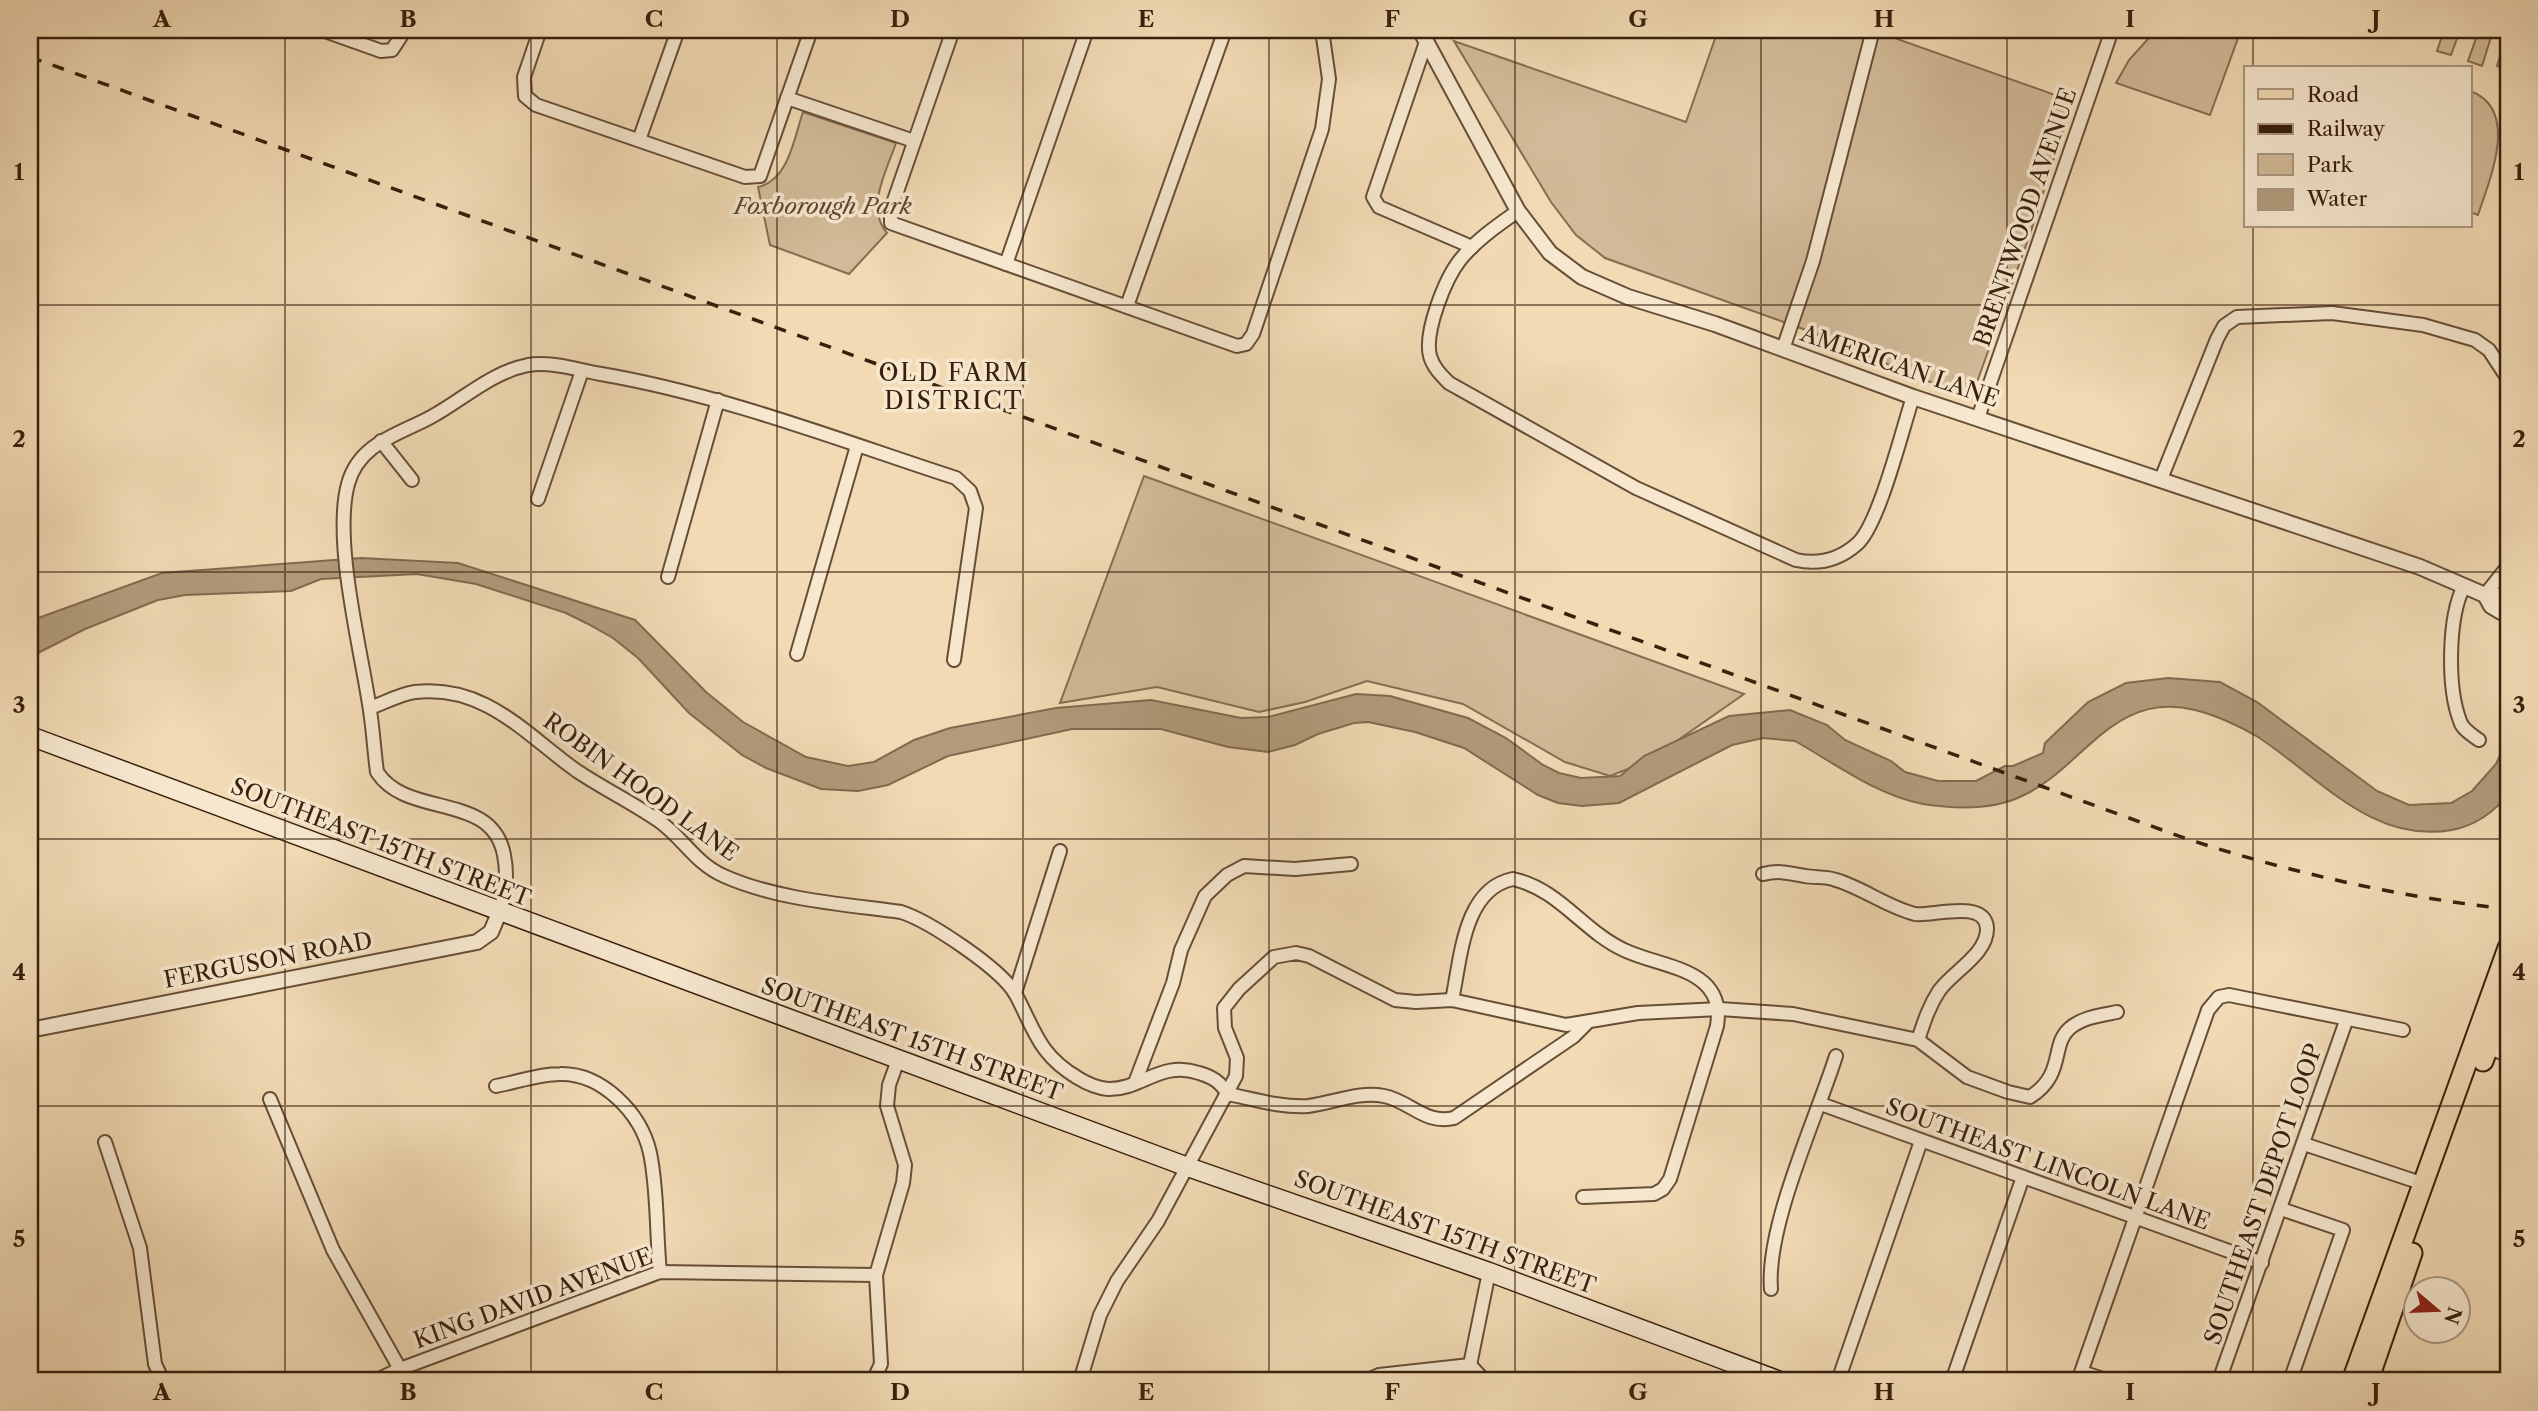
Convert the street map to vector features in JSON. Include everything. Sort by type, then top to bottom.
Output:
[{"type":"main road","name":"SOUTHEAST 15TH STREET","points":[[30,736],[499,913],[1185,1166],[1489,1272],[1778,1381]]},
{"type":"main road","points":[[2368,1381],[2482,1045],[2508,948]]},
{"type":"main road","points":[[2352,1381],[2424,1184],[2482,1045],[2508,992]]},
{"type":"street","points":[[323,30],[381,51],[392,50],[405,30]]},
{"type":"street","points":[[540,30],[524,77],[525,96],[537,105],[745,177],[760,176],[811,30]]},
{"type":"street","points":[[639,140],[678,30]]},
{"type":"street","points":[[953,30],[891,209],[891,223],[1237,346],[1247,344],[1254,334],[1322,129],[1329,79],[1322,30]]},
{"type":"street","points":[[1006,264],[1087,30]]},
{"type":"street","points":[[1126,306],[1225,30]]},
{"type":"street","points":[[1783,349],[1814,261],[1873,30]]},
{"type":"street","name":"BRENTWOOD AVENUE","points":[[1978,418],[2112,30]]},
{"type":"street","points":[[1423,36],[1373,197],[1378,207],[1472,247]]},
{"type":"street","name":"AMERICAN LANE","points":[[1423,36],[1518,211],[1550,253],[1582,276],[1628,297],[1783,349],[1913,397],[2420,567],[2485,595],[2499,596],[2508,601]]},
{"type":"street","points":[[787,98],[914,141]]},
{"type":"street","points":[[1518,211],[1472,247],[1458,262],[1437,305],[1428,344],[1430,359],[1439,374],[1449,383],[1636,488],[1796,560],[1812,564],[1836,558],[1858,543],[1872,520],[1913,397]]},
{"type":"street","points":[[2161,479],[2217,339],[2224,326],[2237,317],[2332,313],[2423,325],[2475,340],[2489,350],[2508,379]]},
{"type":"street","points":[[499,913],[506,892],[505,860],[502,844],[494,832],[484,821],[465,812],[410,799],[386,787],[377,772],[370,708],[349,582],[345,504],[348,483],[365,453],[380,441],[432,417],[508,370],[532,365],[582,370],[718,400],[956,478],[970,491],[976,508],[954,660]]},
{"type":"street","points":[[538,499],[582,370]]},
{"type":"street","points":[[668,577],[718,400]]},
{"type":"street","points":[[380,441],[412,480]]},
{"type":"street","points":[[797,654],[857,446]]},
{"type":"street","points":[[2485,595],[2508,566]]},
{"type":"street","points":[[2464,586],[2455,614],[2454,696],[2460,724],[2479,740]]},
{"type":"street","name":"AMERICAN LANE","points":[[2485,595],[2491,606],[2508,616]]},
{"type":"street","name":"ROBIN HOOD LANE","points":[[370,708],[413,692],[452,692],[485,702],[510,717],[579,772],[659,821],[701,863],[723,876],[777,893],[918,917],[999,974],[1015,993],[1027,1023],[1047,1053],[1068,1072],[1106,1089],[1165,1070],[1191,1070],[1220,1082],[1228,1094]]},
{"type":"street","points":[[1015,993],[1060,851]]},
{"type":"street","points":[[1136,1080],[1173,983],[1181,950],[1205,896],[1227,875],[1244,866],[1295,869],[1351,864]]},
{"type":"street","points":[[1763,874],[1781,869],[1838,880],[1918,915],[1947,910],[1976,913],[1983,918],[1987,927],[1985,938],[1976,952],[1942,987],[1928,1009],[1918,1040]]},
{"type":"street","points":[[1452,1000],[1470,919],[1489,889],[1513,879],[1541,887],[1597,934],[1623,950],[1698,978],[1714,995],[1720,1009],[1717,1026],[1670,1179],[1663,1189],[1654,1194],[1583,1197]]},
{"type":"street","name":"FERGUSON ROAD","points":[[30,1030],[477,942],[491,932],[499,913]]},
{"type":"street","points":[[1080,1381],[1100,1315],[1117,1281],[1158,1221],[1185,1166],[1236,1076],[1237,1058],[1225,1028],[1224,1008],[1239,989],[1274,957],[1285,953],[1309,956],[1395,1000],[1452,1000],[1566,1025],[1638,1013],[1720,1009],[1793,1014],[1918,1040],[1967,1077],[2029,1097],[2045,1085],[2069,1029],[2085,1019],[2117,1012]]},
{"type":"street","points":[[2109,1381],[2080,1377],[2208,1010],[2218,997],[2229,995],[2346,1021],[2403,1030]]},
{"type":"street","name":"SOUTHEAST DEPOT LOOP","points":[[2219,1381],[2346,1021]]},
{"type":"street","points":[[1228,1094],[1307,1106],[1366,1096],[1384,1096],[1429,1118],[1442,1121],[1454,1118],[1573,1037],[1587,1023]]},
{"type":"street","points":[[2482,1045],[2508,1054]]},
{"type":"street","points":[[1772,1289],[1769,1265],[1784,1207],[1836,1056]]},
{"type":"street","points":[[873,1381],[881,1364],[876,1275],[904,1183],[905,1165],[887,1106],[889,1085],[898,1060]]},
{"type":"street","points":[[496,1086],[558,1073],[596,1081],[613,1094],[642,1132],[650,1153],[660,1272]]},
{"type":"street","points":[[270,1099],[333,1250],[400,1369]]},
{"type":"street","name":"SOUTHEAST LINCOLN LANE","points":[[1821,1104],[2262,1263]]},
{"type":"street","points":[[1839,1381],[1921,1141]]},
{"type":"street","points":[[105,1142],[140,1248],[155,1364],[163,1381]]},
{"type":"street","points":[[2304,1144],[2424,1184]]},
{"type":"street","points":[[1952,1381],[2023,1177]]},
{"type":"street","points":[[2281,1209],[2343,1230],[2290,1381]]},
{"type":"street","name":"KING DAVID AVENUE","points":[[375,1381],[400,1369],[660,1272],[876,1275]]},
{"type":"street","points":[[1470,1365],[1489,1272]]},
{"type":"street","points":[[1366,1381],[1380,1375],[1470,1365]]},
{"type":"street","points":[[1470,1365],[1485,1381]]},
{"type":"green space","points":[[1718,30],[1872,30],[2072,101],[2030,234],[1971,399],[1806,330],[1605,258],[1576,235],[1551,202],[1454,41],[1686,122]]},
{"type":"green space","points":[[2156,30],[2241,30],[2210,115],[2116,83],[2129,60]]},
{"type":"green space","points":[[2444,30],[2460,30],[2451,55],[2437,51]]},
{"type":"green space","points":[[2478,33],[2491,37],[2482,66],[2468,61]]},
{"type":"green space","points":[[2505,41],[2508,42],[2508,71],[2497,66]]},
{"type":"green space","points":[[2472,92],[2485,100],[2494,113],[2498,129],[2494,166],[2478,215],[2472,213]]},
{"type":"green space","name":"Foxborough Park","points":[[803,112],[896,143],[883,177],[878,201],[881,223],[887,233],[849,274],[770,245],[758,187],[777,176],[789,157]]},
{"type":"green space","points":[[1144,476],[1744,694],[1648,761],[1610,776],[1565,762],[1463,704],[1367,681],[1305,702],[1259,712],[1157,687],[1060,703]]},
{"type":"water","points":[[361,558],[458,563],[635,620],[706,692],[743,722],[806,757],[848,766],[874,762],[914,740],[950,728],[1056,708],[1151,700],[1241,718],[1268,717],[1356,694],[1390,696],[1468,718],[1506,738],[1543,765],[1559,773],[1581,778],[1620,776],[1644,756],[1729,716],[1790,710],[1827,725],[1845,740],[1891,761],[1905,772],[1938,781],[1976,781],[2005,766],[2013,766],[2043,753],[2045,743],[2088,702],[2126,683],[2168,678],[2220,682],[2257,702],[2377,791],[2409,805],[2451,803],[2472,791],[2496,764],[2508,738],[2508,794],[2497,807],[2483,817],[2460,828],[2423,832],[2397,827],[2348,804],[2281,753],[2243,729],[2203,712],[2166,707],[2142,711],[2120,721],[2064,768],[2022,796],[1999,804],[1974,807],[1935,806],[1906,800],[1857,778],[1795,741],[1763,738],[1732,745],[1619,803],[1582,806],[1558,803],[1538,795],[1464,748],[1415,732],[1368,722],[1354,723],[1268,752],[1228,747],[1161,729],[1072,729],[948,756],[888,785],[858,791],[821,789],[766,768],[742,755],[689,713],[638,658],[613,638],[588,624],[566,613],[476,584],[417,574],[321,579],[291,591],[185,595],[158,600],[85,629],[30,657],[30,621],[162,573]]},
{"type":"railway","points":[[30,57],[2187,839],[2266,863],[2386,891],[2508,909]]},
{"type":"district","name":"OLD FARM DISTRICT","points":[[954,387]]}]
